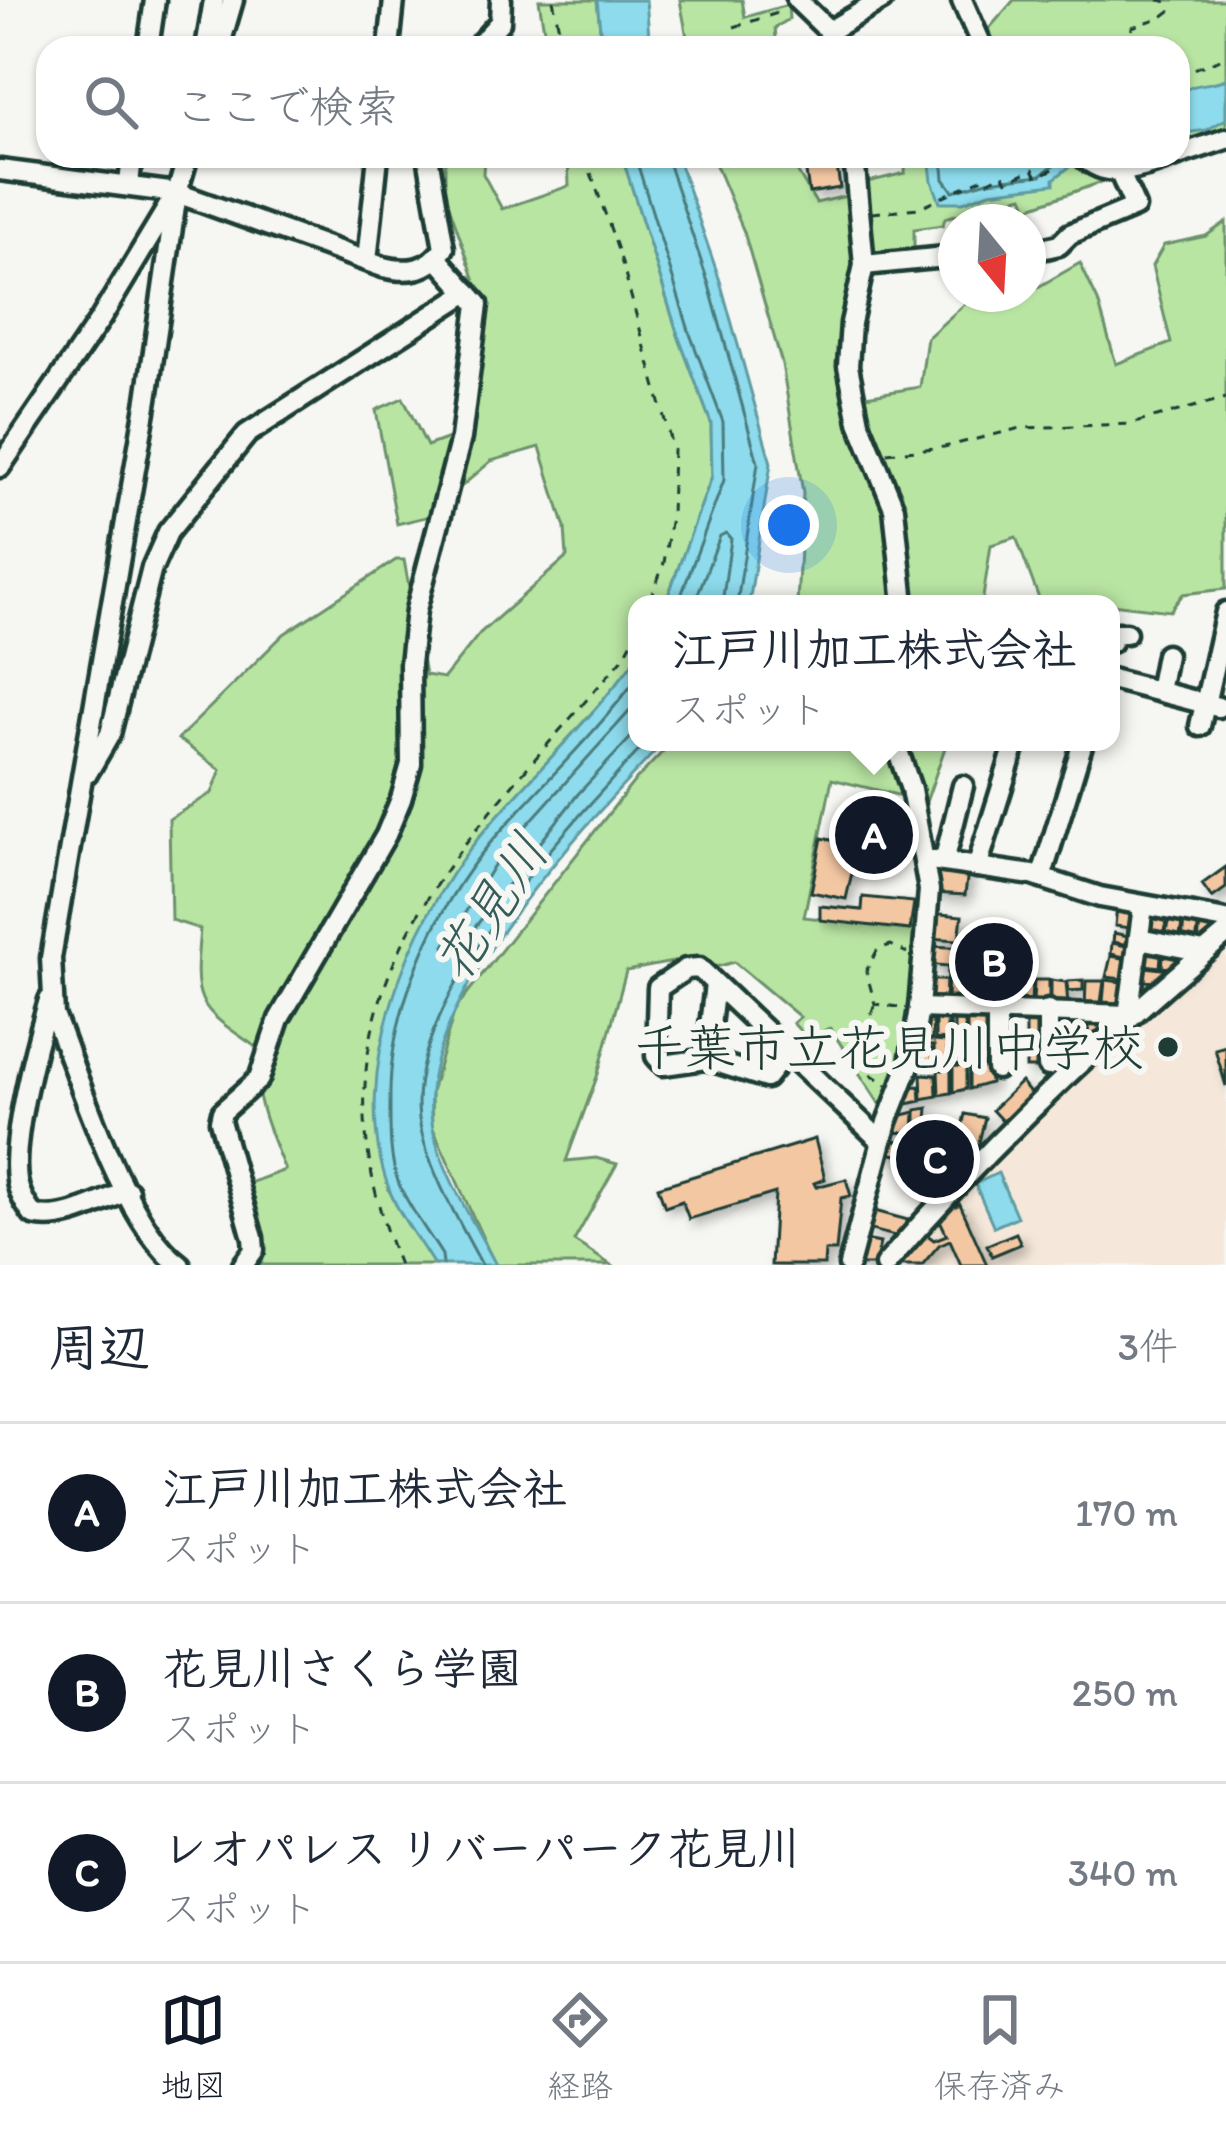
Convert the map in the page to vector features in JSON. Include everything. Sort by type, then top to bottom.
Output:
[{"type":"street","points":[[150,36],[154,0]]},
{"type":"street","points":[[208,36],[214,0]]},
{"type":"street","points":[[222,36],[233,0]]},
{"type":"street","points":[[390,36],[394,0]]},
{"type":"street","points":[[487,36],[500,22],[502,0]]},
{"type":"street","points":[[836,36],[882,0]]},
{"type":"street","points":[[962,0],[978,36]]},
{"type":"street","points":[[797,1],[829,36]]},
{"type":"street","points":[[1190,151],[1226,139]]},
{"type":"street","points":[[128,184],[131,168]]},
{"type":"street","points":[[180,1265],[161,1249],[128,1192],[89,1104],[50,996],[51,958],[184,168]]},
{"type":"street","points":[[367,261],[377,168]]},
{"type":"street","points":[[0,170],[177,193],[367,261],[412,271],[444,248],[430,168]]},
{"type":"street","points":[[856,168],[864,265],[851,323],[848,366],[853,399],[894,508],[903,595]]},
{"type":"street","points":[[1098,168],[1120,173],[1137,168]]},
{"type":"street","points":[[1046,248],[1135,207],[1120,173]]},
{"type":"street","points":[[0,467],[177,193]]},
{"type":"street","points":[[243,1265],[254,1250],[253,1238],[220,1121],[222,1112],[259,1079],[279,1019],[386,835],[412,764],[410,664],[416,610],[461,438],[478,304],[436,258]]},
{"type":"street","points":[[864,265],[938,258]]},
{"type":"street","points":[[85,776],[110,734],[152,568],[168,532],[247,434],[468,292]]},
{"type":"street","points":[[1200,726],[1213,705],[1226,612]]},
{"type":"street","points":[[1166,655],[1168,717]]},
{"type":"street","points":[[1120,681],[1213,705]]},
{"type":"street","points":[[898,751],[934,860]]},
{"type":"street","points":[[977,867],[1013,751]]},
{"type":"street","points":[[1041,878],[1080,751]]},
{"type":"street","points":[[849,1265],[881,1141],[910,1063],[934,860],[963,786]]},
{"type":"street","points":[[934,860],[1041,878],[1143,907],[1226,920]]},
{"type":"street","points":[[1128,1015],[1143,907]]},
{"type":"street","points":[[885,1265],[947,1194],[1128,1015],[1226,934]]},
{"type":"street","points":[[1139,939],[1204,952]]},
{"type":"street","points":[[785,1053],[766,1078],[706,1058],[664,1065],[656,1056],[658,988],[686,969],[699,968],[881,1141]]},
{"type":"street","points":[[706,1058],[715,984]]},
{"type":"street","points":[[50,996],[21,1131],[16,1174],[20,1192],[33,1214],[45,1218],[128,1192]]},
{"type":"street","points":[[920,1008],[1128,1015]]},
{"type":"street","points":[[997,1009],[997,1069]]},
{"type":"street","points":[[1048,1010],[1048,1066]]},
{"type":"street","points":[[0,1130],[21,1131]]},
{"type":"path","points":[[553,0],[560,36]]},
{"type":"path","points":[[1131,36],[1132,27],[1170,11],[1165,1],[1158,0]]},
{"type":"path","points":[[734,27],[786,11],[797,1]]},
{"type":"path","points":[[1190,70],[1226,57]]},
{"type":"path","points":[[589,168],[620,256],[673,450],[671,517],[664,562],[652,595]]},
{"type":"path","points":[[862,214],[918,208],[981,179],[983,184],[1003,174],[1007,181],[1033,169],[1037,177],[1057,168]]},
{"type":"path","points":[[874,458],[1022,428],[1131,424],[1226,398]]},
{"type":"path","points":[[399,1265],[369,1172],[364,1112],[368,1052],[388,973],[434,884],[464,841],[628,649]]},
{"type":"path","points":[[898,1092],[872,1076],[860,1048],[875,1004],[866,971],[878,949],[900,947],[923,965]]},
{"type":"path","points":[[875,1004],[898,1006]]},
{"type":"shaded area","name":"千葉市立花見川中学校","points":[[1226,942],[1226,1265],[888,1265],[993,1152]]},
{"type":"green space","points":[[539,0],[597,0],[601,36],[545,36]]},
{"type":"green space","points":[[680,0],[742,0],[745,17],[788,5],[789,19],[775,28],[776,36],[687,36]]},
{"type":"green space","points":[[1014,0],[1226,0],[1226,133],[1190,144],[1190,36],[983,36]]},
{"type":"green space","points":[[445,168],[483,168],[502,209],[569,186],[568,168],[626,168],[711,423],[712,476],[668,595],[628,595],[628,669],[478,838],[388,1189],[434,1265],[260,1265],[263,1259],[238,1187],[285,1170],[259,1095],[256,1047],[221,1022],[202,1000],[197,973],[200,929],[171,920],[169,819],[212,793],[221,770],[178,739],[284,634],[396,560],[404,560],[425,675],[444,678],[480,633],[567,557],[565,528],[540,447],[491,461],[426,517],[397,524],[376,410],[403,398],[427,446],[470,430],[488,318],[445,194]]},
{"type":"green space","points":[[717,168],[795,168],[816,203],[855,194],[863,183],[905,173],[905,168],[1132,168],[1039,204],[1026,204],[1023,196],[995,204],[938,204],[938,226],[914,229],[914,257],[859,264],[852,273],[837,358],[842,400],[920,387],[927,338],[956,312],[1046,312],[1046,282],[1080,263],[1098,301],[1116,364],[1171,343],[1152,266],[1164,245],[1206,236],[1226,222],[1226,589],[1183,594],[1170,611],[1120,605],[1120,595],[1038,595],[1016,537],[991,545],[983,595],[797,595],[803,493],[782,364],[744,232]]},
{"type":"green space","points":[[663,751],[944,751],[926,802],[832,779],[804,917],[922,930],[905,1056],[884,1111],[830,1028],[807,1038],[793,1023],[800,1017],[734,962],[716,967],[703,956],[626,971],[598,1074],[566,1161],[596,1158],[617,1164],[574,1241],[611,1265],[495,1265],[432,1126],[431,1092],[455,1009],[632,784]]},
{"type":"water","points":[[597,0],[646,0],[649,36],[601,36]]},
{"type":"water","points":[[1226,79],[1226,119],[1207,130],[1190,132],[1190,88]]},
{"type":"water","points":[[626,168],[681,168],[720,281],[771,463],[750,595],[668,595],[712,476],[711,423]]},
{"type":"water","points":[[930,168],[1068,168],[1054,184],[990,192],[963,202],[940,202]]},
{"type":"water","name":"花見川","points":[[628,668],[628,751],[656,751],[551,867],[476,972],[449,1025],[433,1076],[432,1123],[450,1177],[496,1265],[434,1265],[392,1196],[378,1142],[375,1096],[392,1002],[409,955],[454,871]]},
{"type":"water","points":[[998,1173],[1017,1217],[994,1227],[975,1184]]},
{"type":"building","points":[[805,168],[837,168],[840,188],[809,193]]},
{"type":"building","points":[[852,800],[900,811],[893,844],[876,840],[870,867],[855,864],[861,837],[845,833]]},
{"type":"building","points":[[822,838],[858,846],[846,899],[811,892]]},
{"type":"building","points":[[928,864],[968,871],[965,895],[933,893]]},
{"type":"building","points":[[1226,867],[1226,888],[1212,898],[1202,884]]},
{"type":"building","points":[[863,897],[914,902],[910,930],[820,920],[820,906],[862,910]]},
{"type":"building","points":[[1117,906],[1141,910],[1138,929],[1115,926]]},
{"type":"building","points":[[1145,912],[1167,916],[1163,939],[1141,936]]},
{"type":"building","points":[[930,913],[962,916],[959,940],[928,938]]},
{"type":"building","points":[[1169,915],[1183,917],[1179,942],[1165,940]]},
{"type":"building","points":[[1184,918],[1199,920],[1196,944],[1182,942]]},
{"type":"building","points":[[1200,921],[1220,924],[1224,932],[1198,945]]},
{"type":"building","points":[[1114,933],[1137,938],[1136,946],[1113,942]]},
{"type":"building","points":[[1140,940],[1162,945],[1160,967],[1138,964]]},
{"type":"building","points":[[1112,943],[1136,948],[1133,959],[1111,954]]},
{"type":"building","points":[[972,944],[1018,948],[1017,1003],[996,1002],[997,977],[970,975]]},
{"type":"building","points":[[928,946],[970,948],[969,1002],[947,1001],[948,966],[927,964]]},
{"type":"building","points":[[1164,947],[1200,953],[1181,969],[1162,967]]},
{"type":"building","points":[[1111,956],[1133,960],[1131,980],[1106,977]]},
{"type":"building","points":[[1137,966],[1178,971],[1164,983],[1135,980]]},
{"type":"building","points":[[984,978],[996,979],[995,1002],[983,1001]]},
{"type":"building","points":[[1020,979],[1032,980],[1031,1004],[1020,1004]]},
{"type":"building","points":[[925,980],[946,980],[945,1002],[925,1002]]},
{"type":"building","points":[[1034,980],[1049,980],[1049,1003],[1033,1003]]},
{"type":"building","points":[[1051,980],[1066,982],[1068,1004],[1051,1003]]},
{"type":"building","points":[[1083,980],[1083,990],[1068,991],[1068,981]]},
{"type":"building","points":[[1105,980],[1131,983],[1127,1013],[1102,1012]]},
{"type":"building","points":[[1086,981],[1104,981],[1100,1010],[1085,1009]]},
{"type":"building","points":[[971,982],[982,983],[982,1002],[970,1002]]},
{"type":"building","points":[[922,1012],[933,1013],[932,1040],[918,1039]]},
{"type":"building","points":[[935,1013],[947,1014],[947,1040],[935,1039]]},
{"type":"building","points":[[949,1013],[952,1041],[967,1043],[967,1065],[949,1064]]},
{"type":"building","points":[[954,1013],[965,1014],[965,1041],[954,1040]]},
{"type":"building","points":[[967,1014],[993,1014],[991,1041],[967,1040]]},
{"type":"building","points":[[1050,1016],[1071,1017],[1071,1043],[1050,1044]]},
{"type":"building","points":[[1073,1017],[1087,1018],[1087,1044],[1073,1043]]},
{"type":"building","points":[[1089,1018],[1120,1020],[1089,1044]]},
{"type":"building","points":[[1026,1020],[1043,1021],[1042,1068],[1026,1068]]},
{"type":"building","points":[[917,1040],[947,1042],[947,1064],[935,1064],[934,1046],[917,1045]]},
{"type":"building","points":[[969,1042],[990,1044],[989,1065],[969,1064]]},
{"type":"building","points":[[1050,1046],[1076,1046],[1075,1063],[1050,1065]]},
{"type":"building","points":[[1226,1046],[1226,1086],[1215,1049]]},
{"type":"building","points":[[916,1049],[932,1049],[933,1064],[914,1064]]},
{"type":"building","points":[[953,1066],[966,1067],[966,1089],[953,1092]]},
{"type":"building","points":[[969,1066],[989,1067],[990,1083],[969,1089]]},
{"type":"building","points":[[938,1070],[951,1070],[951,1093],[939,1095]]},
{"type":"building","points":[[921,1074],[936,1075],[937,1096],[922,1099]]},
{"type":"building","points":[[1021,1082],[1033,1097],[1005,1124],[992,1110]]},
{"type":"building","points":[[920,1086],[921,1101],[898,1106],[905,1087]]},
{"type":"building","points":[[928,1108],[926,1132],[916,1131],[916,1110]]},
{"type":"building","points":[[915,1112],[914,1132],[886,1133],[891,1118]]},
{"type":"building","points":[[965,1114],[985,1118],[975,1158],[956,1152]]},
{"type":"building","points":[[914,1136],[925,1138],[921,1159],[910,1157]]},
{"type":"building","points":[[815,1139],[825,1179],[814,1183],[816,1187],[846,1179],[851,1196],[841,1198],[836,1251],[825,1251],[824,1265],[771,1265],[775,1193],[689,1219],[682,1201],[665,1207],[658,1187]]},
{"type":"building","points":[[884,1139],[911,1144],[909,1157],[881,1152]]},
{"type":"building","points":[[927,1143],[947,1147],[943,1170],[947,1171],[939,1195],[920,1193]]},
{"type":"building","points":[[960,1204],[987,1265],[961,1265],[950,1240],[922,1265],[899,1265],[926,1234],[934,1240],[947,1235],[937,1214]]},
{"type":"building","points":[[871,1210],[908,1220],[903,1238],[867,1229]]},
{"type":"building","points":[[1016,1233],[1021,1244],[992,1256],[987,1245]]},
{"type":"building","points":[[860,1239],[880,1243],[875,1265],[854,1265]]},
{"type":"place","name":"江戸川加工株式会社","points":[[874,835]]},
{"type":"place","name":"花見川さくら学園","points":[[994,962]]},
{"type":"place","name":"千葉市立花見川中学校","points":[[1168,1047]]},
{"type":"place","name":"レオパレス リバーパーク花見川","points":[[935,1159]]}]
